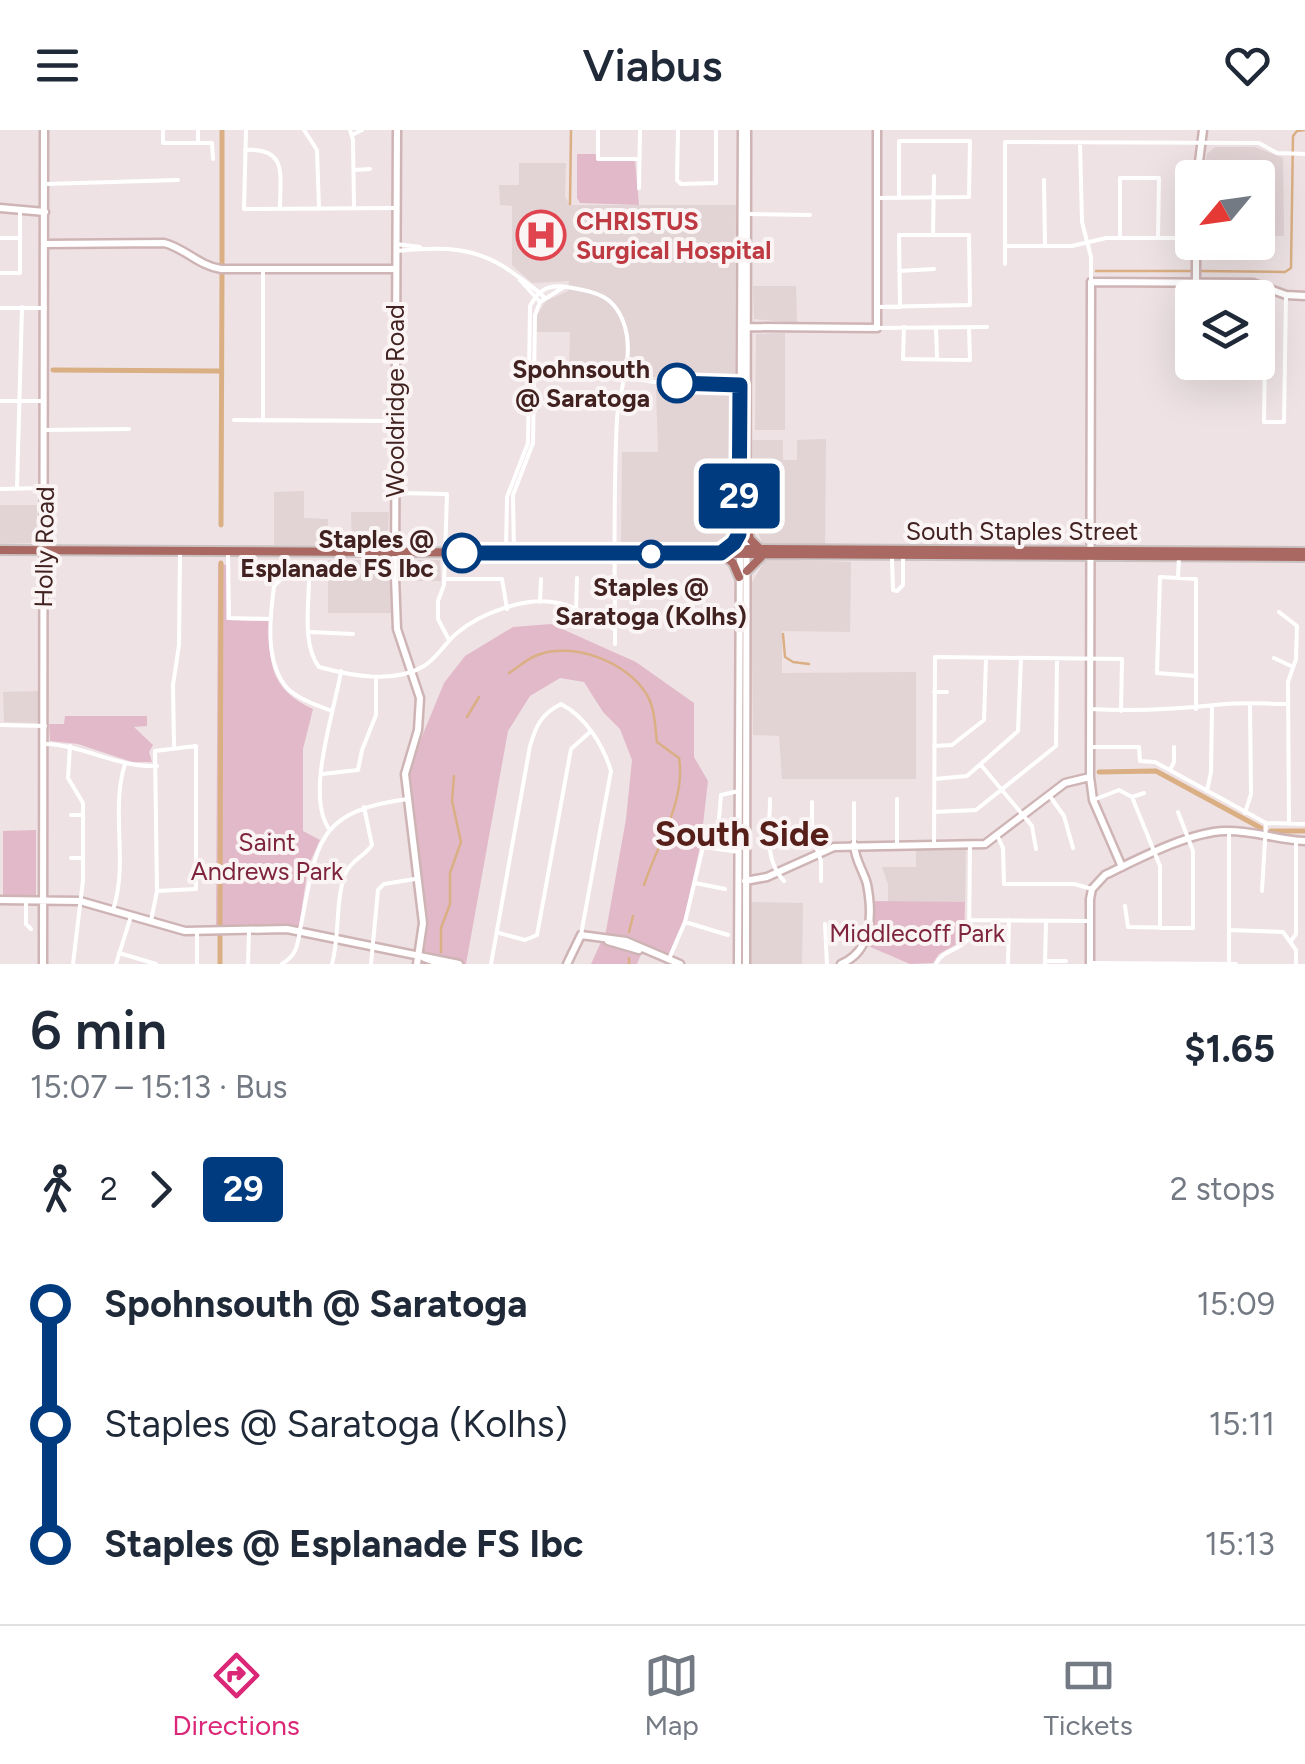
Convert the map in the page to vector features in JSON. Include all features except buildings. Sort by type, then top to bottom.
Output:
[{"type":"main road","points":[[743,530],[764,553],[743,574],[721,553],[743,530]]},
{"type":"main road","name":"South Staples Street","points":[[0,550],[1305,554]]},
{"type":"main road","name":"South Staples Street","points":[[860,554],[1305,554]]},
{"type":"street","name":"Holly Road","points":[[43,964],[44,130]]},
{"type":"street","points":[[163,130],[163,143],[212,143],[213,158]]},
{"type":"street","points":[[198,130],[198,143]]},
{"type":"street","points":[[246,130],[244,209],[396,208]]},
{"type":"street","points":[[304,130],[317,150],[319,208]]},
{"type":"street","points":[[354,208],[351,132],[362,130]]},
{"type":"street","name":"Wooldridge Road","points":[[396,130],[394,552],[397,629],[413,671],[421,708],[405,766],[424,923],[418,960]]},
{"type":"street","points":[[598,130],[598,159],[640,159]]},
{"type":"street","points":[[639,188],[640,130]]},
{"type":"street","points":[[678,130],[678,184],[716,183],[716,130]]},
{"type":"street","points":[[743,530],[747,488],[744,130]]},
{"type":"street","points":[[738,964],[746,820],[746,759],[739,703],[744,553],[739,445],[747,214],[744,130]]},
{"type":"street","points":[[876,130],[878,328]]},
{"type":"street","points":[[1040,130],[1041,142]]},
{"type":"street","points":[[1200,160],[1203,130]]},
{"type":"street","points":[[877,198],[899,198],[934,198],[969,197],[970,141],[900,141],[899,198]]},
{"type":"street","points":[[1005,264],[1005,142],[1259,143],[1277,153],[1305,154]]},
{"type":"street","points":[[1080,142],[1082,222],[1091,282],[1090,777],[1094,800],[1122,867]]},
{"type":"street","points":[[245,150],[262,149],[278,160],[280,208]]},
{"type":"street","points":[[354,170],[370,169]]},
{"type":"street","points":[[933,234],[934,176]]},
{"type":"street","points":[[1120,238],[1120,178],[1158,178],[1158,238]]},
{"type":"street","points":[[46,184],[178,180]]},
{"type":"street","points":[[1044,180],[1044,246]]},
{"type":"street","points":[[742,195],[747,214]]},
{"type":"street","points":[[0,208],[45,212]]},
{"type":"street","points":[[0,272],[20,273],[20,212]]},
{"type":"street","points":[[747,214],[810,215]]},
{"type":"street","points":[[876,307],[900,307],[970,306],[969,234],[900,235],[900,307]]},
{"type":"street","points":[[0,238],[19,238]]},
{"type":"street","points":[[1005,246],[1120,238],[1175,239]]},
{"type":"street","points":[[45,244],[164,244],[175,246],[210,267],[395,269]]},
{"type":"street","points":[[396,248],[471,250],[518,276],[542,300]]},
{"type":"street","points":[[263,269],[263,420]]},
{"type":"street","points":[[899,271],[934,269]]},
{"type":"street","points":[[1091,282],[1175,283]]},
{"type":"street","points":[[531,332],[528,316],[537,295],[559,284],[596,292],[616,309],[625,327],[628,344],[617,417],[616,644]]},
{"type":"street","points":[[510,553],[514,482],[531,431],[534,315],[542,300],[564,287]]},
{"type":"street","points":[[1275,290],[1305,296]]},
{"type":"street","points":[[1265,380],[1264,422],[1284,422],[1286,294]]},
{"type":"street","points":[[0,308],[45,308]]},
{"type":"street","points":[[17,488],[22,308]]},
{"type":"street","points":[[743,327],[987,327]]},
{"type":"street","points":[[936,327],[936,359]]},
{"type":"street","points":[[904,328],[903,360],[970,360],[969,328]]},
{"type":"street","points":[[624,377],[740,385],[747,406]]},
{"type":"street","points":[[0,401],[44,401]]},
{"type":"street","points":[[234,420],[394,421]]},
{"type":"street","points":[[45,430],[129,429]]},
{"type":"street","points":[[739,445],[747,488]]},
{"type":"street","points":[[0,489],[44,488]]},
{"type":"street","points":[[394,493],[447,494],[444,579],[438,618],[449,640]]},
{"type":"street","points":[[174,746],[180,552]]},
{"type":"street","points":[[228,552],[230,618],[271,619]]},
{"type":"street","points":[[1177,554],[1178,577]]},
{"type":"street","points":[[892,556],[892,590],[898,591],[903,585],[903,556]]},
{"type":"street","points":[[743,574],[739,614],[746,674],[738,852],[746,964]]},
{"type":"street","points":[[332,711],[299,697],[286,686],[272,654],[274,586],[290,576],[309,579],[315,662],[319,667],[341,672],[376,677],[413,671],[429,663],[472,622],[506,608],[540,602],[558,603],[615,629]]},
{"type":"street","points":[[1196,676],[1158,673],[1160,577],[1196,578],[1196,676],[1196,709]]},
{"type":"street","points":[[576,610],[577,578]]},
{"type":"street","points":[[444,579],[502,579],[506,608]]},
{"type":"street","points":[[540,602],[542,580]]},
{"type":"street","points":[[1279,612],[1296,623],[1297,652],[1288,682],[1288,824]]},
{"type":"street","points":[[310,632],[353,634]]},
{"type":"street","points":[[934,846],[934,656],[1122,659],[1121,711]]},
{"type":"street","points":[[934,746],[952,745],[984,720],[986,657]]},
{"type":"street","points":[[934,779],[962,778],[1018,731],[1022,658]]},
{"type":"street","points":[[934,812],[976,810],[1056,746],[1057,658]]},
{"type":"street","points":[[1274,658],[1293,667]]},
{"type":"street","points":[[330,830],[322,815],[322,751],[341,672]]},
{"type":"street","points":[[322,774],[358,770],[376,715],[376,677]]},
{"type":"street","points":[[934,692],[947,692]]},
{"type":"street","points":[[491,964],[530,746],[536,725],[546,712],[561,704],[572,710],[604,748],[611,771],[582,935],[566,964]]},
{"type":"street","points":[[1245,813],[1251,794],[1250,704]]},
{"type":"street","points":[[1090,709],[1288,704]]},
{"type":"street","points":[[1207,791],[1212,707]]},
{"type":"street","points":[[0,725],[45,726]]},
{"type":"street","points":[[499,933],[525,940],[537,935],[571,750],[590,732]]},
{"type":"street","points":[[45,744],[70,746],[125,764],[157,766]]},
{"type":"street","points":[[70,746],[68,778],[80,793],[83,815],[73,964]]},
{"type":"street","points":[[150,922],[157,891],[155,751],[196,746],[196,889],[157,891]]},
{"type":"street","points":[[1090,747],[1138,747],[1140,761],[1156,762],[1245,813],[1266,822],[1305,824]]},
{"type":"street","points":[[1170,770],[1174,747]]},
{"type":"street","points":[[113,910],[120,886],[118,783],[125,764]]},
{"type":"street","points":[[982,765],[1024,816],[1035,834],[1036,849]]},
{"type":"street","points":[[742,880],[776,872],[834,846],[985,844],[1071,780],[1090,777]]},
{"type":"street","points":[[739,790],[746,820]]},
{"type":"street","points":[[738,834],[718,830],[721,795],[739,790]]},
{"type":"street","points":[[1094,800],[1119,790],[1132,797],[1160,866],[1160,928]]},
{"type":"street","points":[[1132,797],[1144,793]]},
{"type":"street","points":[[1049,795],[1064,816],[1073,848]]},
{"type":"street","points":[[282,964],[296,954],[310,866],[330,830],[364,807],[408,799]]},
{"type":"street","points":[[770,799],[769,852],[784,881]]},
{"type":"street","points":[[896,845],[897,799]]},
{"type":"street","points":[[812,802],[812,834],[821,881]]},
{"type":"street","points":[[841,964],[856,956],[867,938],[867,890],[854,845],[854,803]]},
{"type":"street","points":[[332,964],[345,876],[350,865],[372,844],[364,807]]},
{"type":"street","points":[[1125,906],[1128,927],[1194,928],[1193,851],[1178,812]]},
{"type":"street","points":[[70,815],[83,815]]},
{"type":"street","points":[[1262,891],[1266,822]]},
{"type":"street","points":[[1229,830],[1228,930],[1233,964],[1090,963],[1092,889],[1105,875],[1209,832],[1229,830],[1301,841],[1296,934],[1291,941]]},
{"type":"street","points":[[998,837],[1004,848],[1004,884],[1074,884],[1092,889]]},
{"type":"street","points":[[936,964],[969,938],[970,846]]},
{"type":"street","points":[[669,959],[686,922],[702,847],[738,852]]},
{"type":"street","points":[[71,858],[83,858]]},
{"type":"street","points":[[372,964],[379,888],[418,879]]},
{"type":"street","points":[[696,883],[725,890]]},
{"type":"street","points":[[0,900],[80,901],[175,930],[300,931],[442,964]]},
{"type":"street","points":[[26,900],[26,924],[31,930]]},
{"type":"street","points":[[116,964],[132,916]]},
{"type":"street","points":[[970,920],[1090,921]]},
{"type":"street","points":[[1008,964],[1009,920]]},
{"type":"street","points":[[1046,920],[1045,962],[1066,961]]},
{"type":"street","points":[[686,922],[728,935]]},
{"type":"street","points":[[825,924],[827,964]]},
{"type":"street","points":[[1228,930],[1283,932],[1291,941],[1296,964]]},
{"type":"street","points":[[248,964],[249,931]]},
{"type":"street","points":[[197,932],[197,964]]},
{"type":"street","points":[[582,935],[626,941],[680,964]]},
{"type":"street","points":[[120,953],[156,964]]},
{"type":"street","points":[[418,960],[459,964]]},
{"type":"shaded area","points":[[1215,147],[1255,147],[1283,158],[1284,236],[1275,236],[1275,160],[1206,160]]},
{"type":"shaded area","points":[[519,163],[566,163],[565,197],[570,205],[736,205],[735,379],[653,377],[630,373],[631,366],[569,366],[570,332],[536,332],[537,315],[546,301],[568,291],[569,281],[532,283],[512,265],[512,206],[500,205],[499,185],[519,185]]},
{"type":"shaded area","points":[[753,286],[796,286],[797,323],[754,319]]},
{"type":"shaded area","points":[[785,333],[785,430],[755,430],[756,334]]},
{"type":"shaded area","points":[[656,389],[734,393],[734,523],[723,545],[621,547],[622,452],[658,452]]},
{"type":"shaded area","points":[[826,439],[825,547],[763,545],[751,515],[752,440],[783,440],[783,460],[797,460],[797,440]]},
{"type":"shaded area","points":[[304,491],[304,518],[328,519],[328,546],[274,545],[274,492]]},
{"type":"shaded area","points":[[0,505],[37,505],[36,543],[0,544]]},
{"type":"shaded area","points":[[351,512],[389,512],[387,546],[352,545]]},
{"type":"shaded area","points":[[766,559],[851,562],[850,632],[782,631],[782,673],[916,672],[916,779],[782,779],[779,736],[753,735],[751,584]]},
{"type":"shaded area","points":[[328,560],[389,560],[391,613],[328,613]]},
{"type":"shaded area","points":[[400,560],[440,560],[441,581],[400,581]]},
{"type":"shaded area","points":[[39,691],[39,723],[4,722],[3,692]]},
{"type":"shaded area","points":[[916,849],[966,849],[965,902],[888,902],[888,884],[882,867],[916,867]]},
{"type":"shaded area","points":[[750,902],[803,903],[802,964],[750,964]]},
{"type":"green space","points":[[577,154],[595,154],[605,161],[635,161],[639,205],[580,203]]},
{"type":"green space","name":"Saint Andrews Park","points":[[218,563],[226,565],[226,620],[269,621],[272,662],[280,684],[313,709],[303,749],[303,831],[320,840],[308,867],[299,927],[216,928]]},
{"type":"green space","points":[[551,624],[636,662],[694,703],[694,757],[708,781],[701,842],[684,919],[668,956],[644,947],[637,964],[591,964],[606,931],[632,760],[620,729],[603,712],[584,682],[560,678],[530,696],[508,731],[466,964],[420,964],[428,921],[407,773],[444,683],[465,656],[513,627]]},
{"type":"green space","points":[[65,716],[147,716],[147,726],[134,727],[153,745],[149,752],[152,762],[132,762],[78,744],[50,741],[49,724],[64,724]]},
{"type":"green space","points":[[36,830],[36,895],[3,896],[3,831]]},
{"type":"green space","name":"Middlecoff Park","points":[[870,901],[965,902],[964,940],[939,954],[933,963],[910,964],[868,946]]},
{"type":"waterway","points":[[222,130],[222,264]]},
{"type":"waterway","points":[[570,204],[571,130]]},
{"type":"waterway","points":[[1200,271],[1285,272],[1291,268],[1293,136],[1305,130]]},
{"type":"waterway","points":[[1096,271],[1192,271]]},
{"type":"waterway","points":[[221,525],[222,273]]},
{"type":"waterway","points":[[53,370],[220,371]]},
{"type":"waterway","points":[[220,927],[221,563]]},
{"type":"waterway","points":[[783,634],[785,657],[809,664]]},
{"type":"waterway","points":[[509,673],[549,652],[581,653],[613,664],[647,695],[657,742],[679,758],[680,774],[669,823],[644,885]]},
{"type":"waterway","points":[[467,717],[479,697]]},
{"type":"waterway","points":[[1099,772],[1156,771],[1261,828]]},
{"type":"waterway","points":[[441,952],[441,928],[450,904],[450,873],[461,842],[452,801],[454,776]]},
{"type":"waterway","points":[[1271,831],[1305,831]]},
{"type":"waterway","points":[[629,932],[633,916]]},
{"type":"waterway","points":[[220,937],[220,964]]},
{"type":"waterway","points":[[629,958],[629,964]]},
{"type":"bus line","name":"29","points":[[462,553],[721,553],[728,549],[739,534],[740,385],[677,383]]},
{"type":"place","name":"CHRISTUS Surgical Hospital","points":[[541,235]]},
{"type":"place","name":"Spohnsouth @ Saratoga","points":[[677,383]]},
{"type":"place","name":"Staples @ Esplanade FS Ibc","points":[[462,553]]},
{"type":"place","name":"Staples @ Saratoga (Kolhs)","points":[[651,554]]},
{"type":"district","name":"South Side","points":[[742,834]]}]
